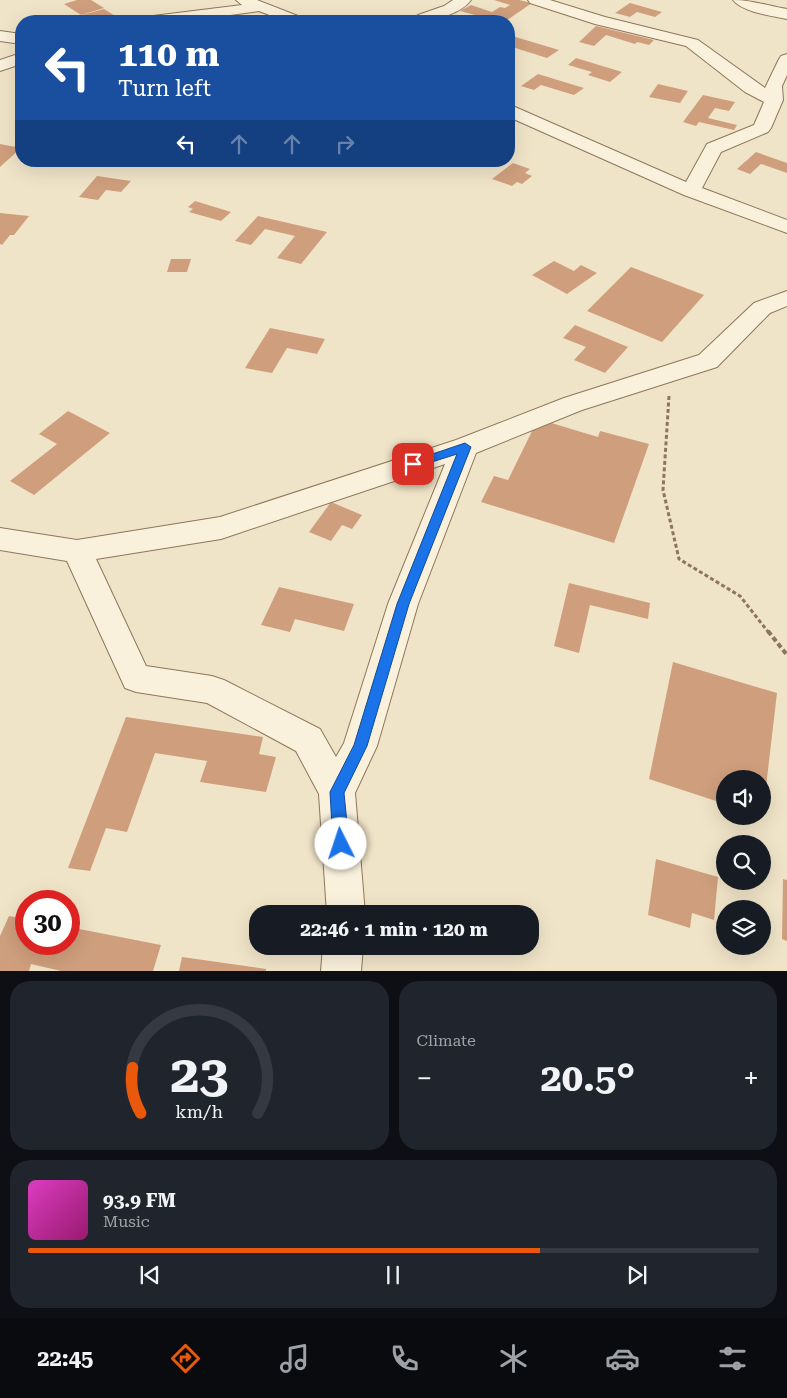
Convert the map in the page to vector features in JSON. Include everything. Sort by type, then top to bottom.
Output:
[{"type":"street","points":[[243,0],[281,15]]},
{"type":"street","points":[[422,15],[449,10],[464,0]]},
{"type":"street","points":[[534,0],[600,21],[692,43],[751,88],[774,100]]},
{"type":"street","points":[[740,0],[758,8],[787,14]]},
{"type":"street","points":[[198,15],[258,7]]},
{"type":"street","points":[[0,36],[15,37]]},
{"type":"street","points":[[691,190],[714,148],[762,128],[774,100],[773,86],[787,59]]},
{"type":"street","points":[[0,66],[15,60]]},
{"type":"street","points":[[515,114],[691,190],[787,227]]},
{"type":"street","points":[[0,539],[77,551],[221,528],[465,447],[573,404],[708,361],[762,308],[787,298]]},
{"type":"street","points":[[337,792],[360,746],[403,604],[465,447]]},
{"type":"street","points":[[77,551],[136,678],[212,690],[308,740],[337,792],[345,905]]},
{"type":"street","points":[[341,970],[342,955]]},
{"type":"path","points":[[671,372],[663,490],[679,559],[740,596],[787,655]]},
{"type":"building","points":[[77,0],[91,0],[104,8],[81,15],[64,4]]},
{"type":"building","points":[[494,0],[519,0],[532,3],[515,15],[475,15],[460,11],[471,5],[492,12],[500,7],[505,8],[510,5]]},
{"type":"building","points":[[630,3],[662,12],[655,17],[637,12],[630,17],[615,13]]},
{"type":"building","points":[[104,9],[114,15],[82,15]]},
{"type":"building","points":[[596,26],[654,40],[649,45],[637,42],[635,44],[606,35],[594,46],[579,42]]},
{"type":"building","points":[[515,37],[559,50],[547,58],[515,48]]},
{"type":"building","points":[[576,58],[622,72],[610,82],[588,75],[592,72],[568,65]]},
{"type":"building","points":[[538,74],[584,88],[574,95],[541,85],[534,90],[521,86]]},
{"type":"building","points":[[658,84],[688,91],[680,103],[649,97]]},
{"type":"building","points":[[703,95],[735,102],[729,111],[715,108],[708,118],[737,125],[734,130],[699,122],[696,126],[683,122]]},
{"type":"building","points":[[0,144],[15,147],[15,153],[0,167]]},
{"type":"building","points":[[756,152],[787,163],[787,173],[761,164],[750,174],[737,169]]},
{"type":"building","points":[[515,164],[530,169],[525,173],[532,176],[522,184],[517,182],[512,186],[492,179],[508,167],[515,167]]},
{"type":"building","points":[[97,176],[131,181],[121,192],[106,190],[98,200],[79,197]]},
{"type":"building","points":[[195,201],[231,212],[221,221],[189,212],[193,209],[188,207]]},
{"type":"building","points":[[0,213],[29,216],[14,235],[10,235],[2,245],[0,244]]},
{"type":"building","points":[[258,216],[327,232],[301,264],[277,258],[295,236],[265,229],[251,245],[235,241]]},
{"type":"building","points":[[171,259],[191,259],[187,272],[167,272]]},
{"type":"building","points":[[554,261],[574,271],[581,265],[597,273],[567,294],[532,275]]},
{"type":"building","points":[[631,267],[704,295],[662,342],[587,311]]},
{"type":"building","points":[[575,325],[628,347],[605,373],[574,360],[586,347],[563,338]]},
{"type":"building","points":[[270,328],[325,339],[317,354],[287,348],[272,373],[245,368]]},
{"type":"building","points":[[68,411],[110,433],[34,495],[10,481],[57,444],[39,434]]},
{"type":"building","points":[[538,419],[598,437],[600,431],[649,444],[614,543],[481,502],[494,476],[508,480]]},
{"type":"building","points":[[331,502],[362,515],[352,529],[342,525],[331,541],[309,532]]},
{"type":"building","points":[[569,583],[650,603],[648,619],[590,605],[579,653],[554,646]]},
{"type":"building","points":[[279,587],[354,604],[344,631],[295,619],[290,632],[261,625]]},
{"type":"building","points":[[673,662],[777,693],[768,770],[716,770],[716,801],[649,779]]},
{"type":"building","points":[[126,717],[263,737],[259,754],[276,757],[266,792],[200,782],[207,761],[155,753],[127,832],[106,828],[90,871],[68,868]]},
{"type":"building","points":[[656,859],[716,876],[714,920],[692,913],[690,928],[648,915]]},
{"type":"building","points":[[783,879],[787,880],[787,941],[782,939]]},
{"type":"building","points":[[9,916],[15,917],[15,955],[80,955],[80,929],[161,945],[153,971],[61,971],[31,964],[29,971],[0,971],[0,936]]},
{"type":"building","points":[[182,957],[266,969],[266,971],[179,971]]},
{"type":"route","points":[[341,844],[337,792],[360,746],[403,604],[465,447],[413,464]]}]
